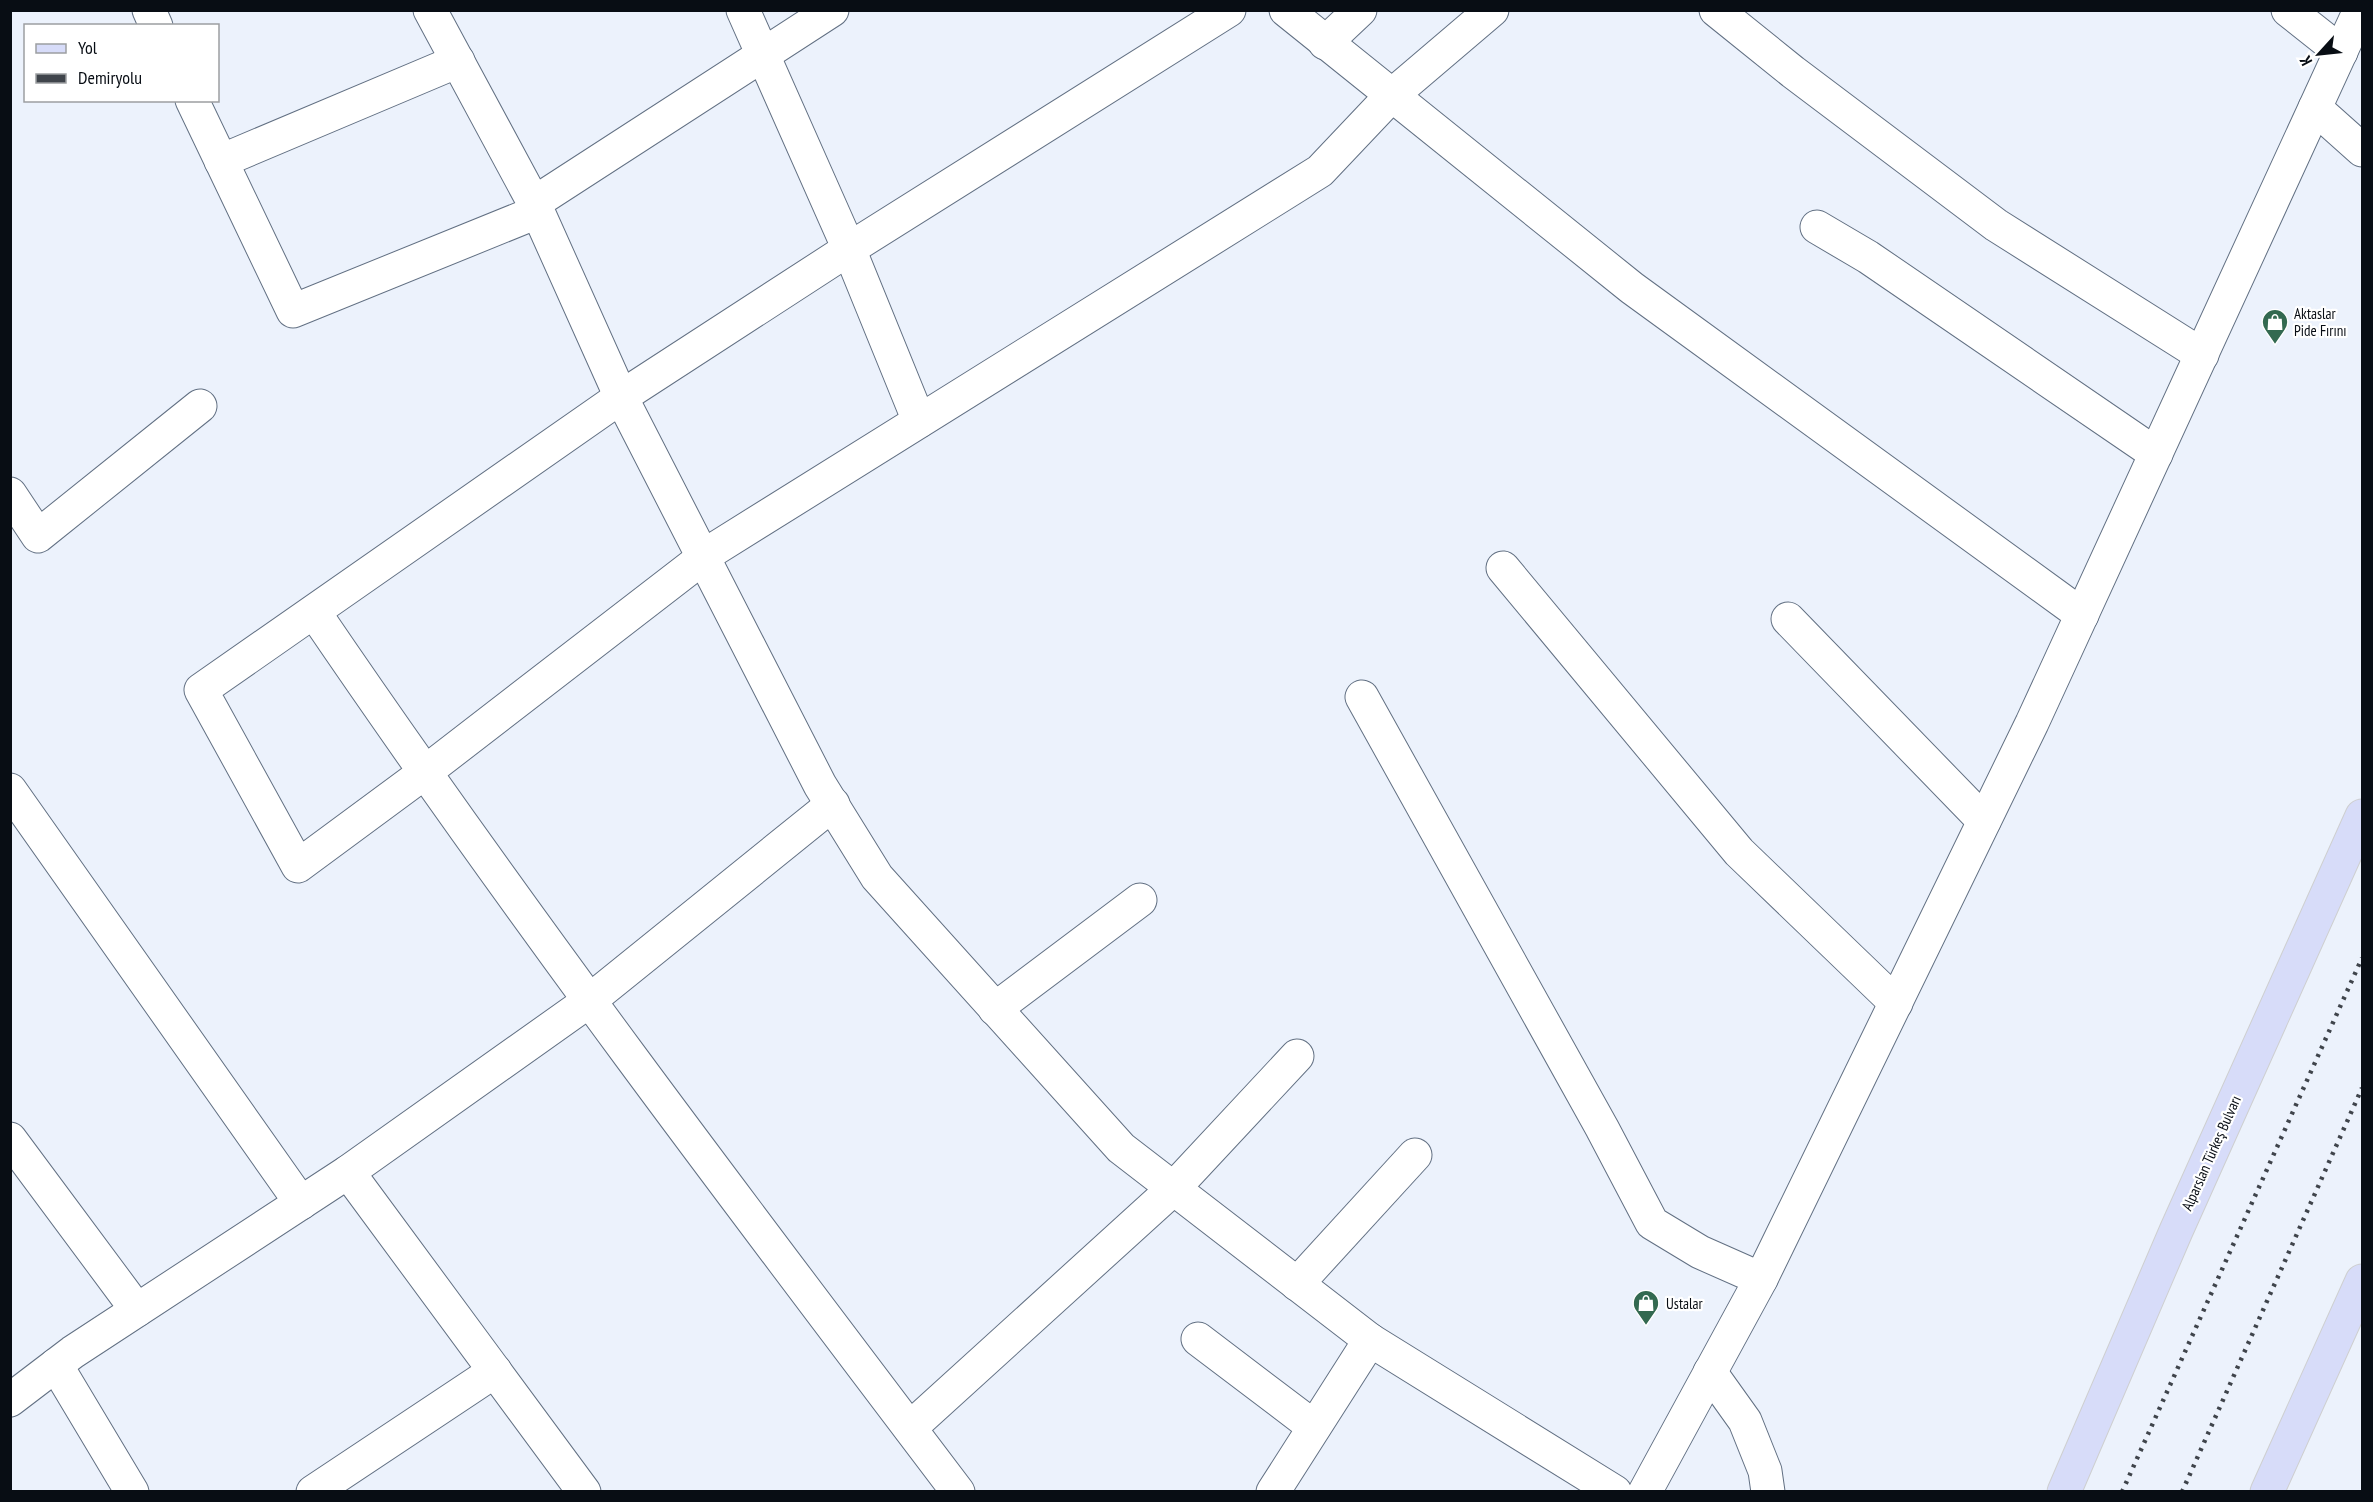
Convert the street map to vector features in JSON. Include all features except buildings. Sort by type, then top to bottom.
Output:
[{"type":"main road","name":"Alparslan Türkeş Bulvarı","points":[[2064,1491],[2181,1220],[2362,816]]},
{"type":"main road","points":[[2267,1491],[2362,1281]]},
{"type":"street","points":[[149,10],[155,24]]},
{"type":"street","points":[[430,10],[535,208],[621,397],[820,785],[877,877],[1121,1148],[1370,1340],[1615,1491]]},
{"type":"street","points":[[743,10],[849,249],[918,421]]},
{"type":"street","points":[[193,102],[293,311],[535,208],[832,10]]},
{"type":"street","points":[[1229,10],[849,249],[621,397],[201,690],[298,866],[424,773],[704,557],[1320,171],[1391,96],[1492,10]]},
{"type":"street","points":[[1286,10],[1632,288],[2082,615]]},
{"type":"street","points":[[1325,43],[1360,10]]},
{"type":"street","points":[[1716,10],[1802,79],[1996,225],[2202,355]]},
{"type":"street","points":[[2288,10],[2341,52]]},
{"type":"street","points":[[1645,1491],[1761,1279],[1984,821],[2082,615],[2360,10]]},
{"type":"street","points":[[221,160],[458,60]]},
{"type":"street","points":[[2315,108],[2362,150]]},
{"type":"street","points":[[1817,227],[1868,257],[2156,454]]},
{"type":"street","points":[[15,511],[38,536],[200,406]]},
{"type":"street","points":[[1503,568],[1739,852],[1896,1003]]},
{"type":"street","points":[[314,612],[424,773],[589,1001],[958,1491]]},
{"type":"street","points":[[1788,619],[1984,821]]},
{"type":"street","points":[[1362,697],[1602,1128],[1652,1223],[1700,1252],[1761,1279]]},
{"type":"street","points":[[10,790],[301,1203]]},
{"type":"street","points":[[10,1400],[56,1365],[137,1310],[348,1172],[589,1001],[833,804]]},
{"type":"street","points":[[995,1009],[1140,900]]},
{"type":"street","points":[[910,1428],[1173,1189],[1297,1056]]},
{"type":"street","points":[[10,1139],[137,1310]]},
{"type":"street","points":[[1297,1284],[1415,1155]]},
{"type":"street","points":[[348,1172],[584,1491]]},
{"type":"street","points":[[1198,1339],[1314,1427]]},
{"type":"street","points":[[1273,1491],[1370,1340]]},
{"type":"street","points":[[56,1365],[132,1491]]},
{"type":"street","points":[[313,1491],[495,1371]]},
{"type":"street","points":[[1710,1372],[1745,1421],[1765,1471],[1768,1491]]},
{"type":"railway","points":[[2122,1492],[2362,958]]},
{"type":"railway","points":[[2182,1492],[2362,1088]]},
{"type":"place","name":"Aktaslar Pide Fırını","points":[[2275,345]]},
{"type":"place","name":"Ustalar","points":[[1646,1326]]}]
